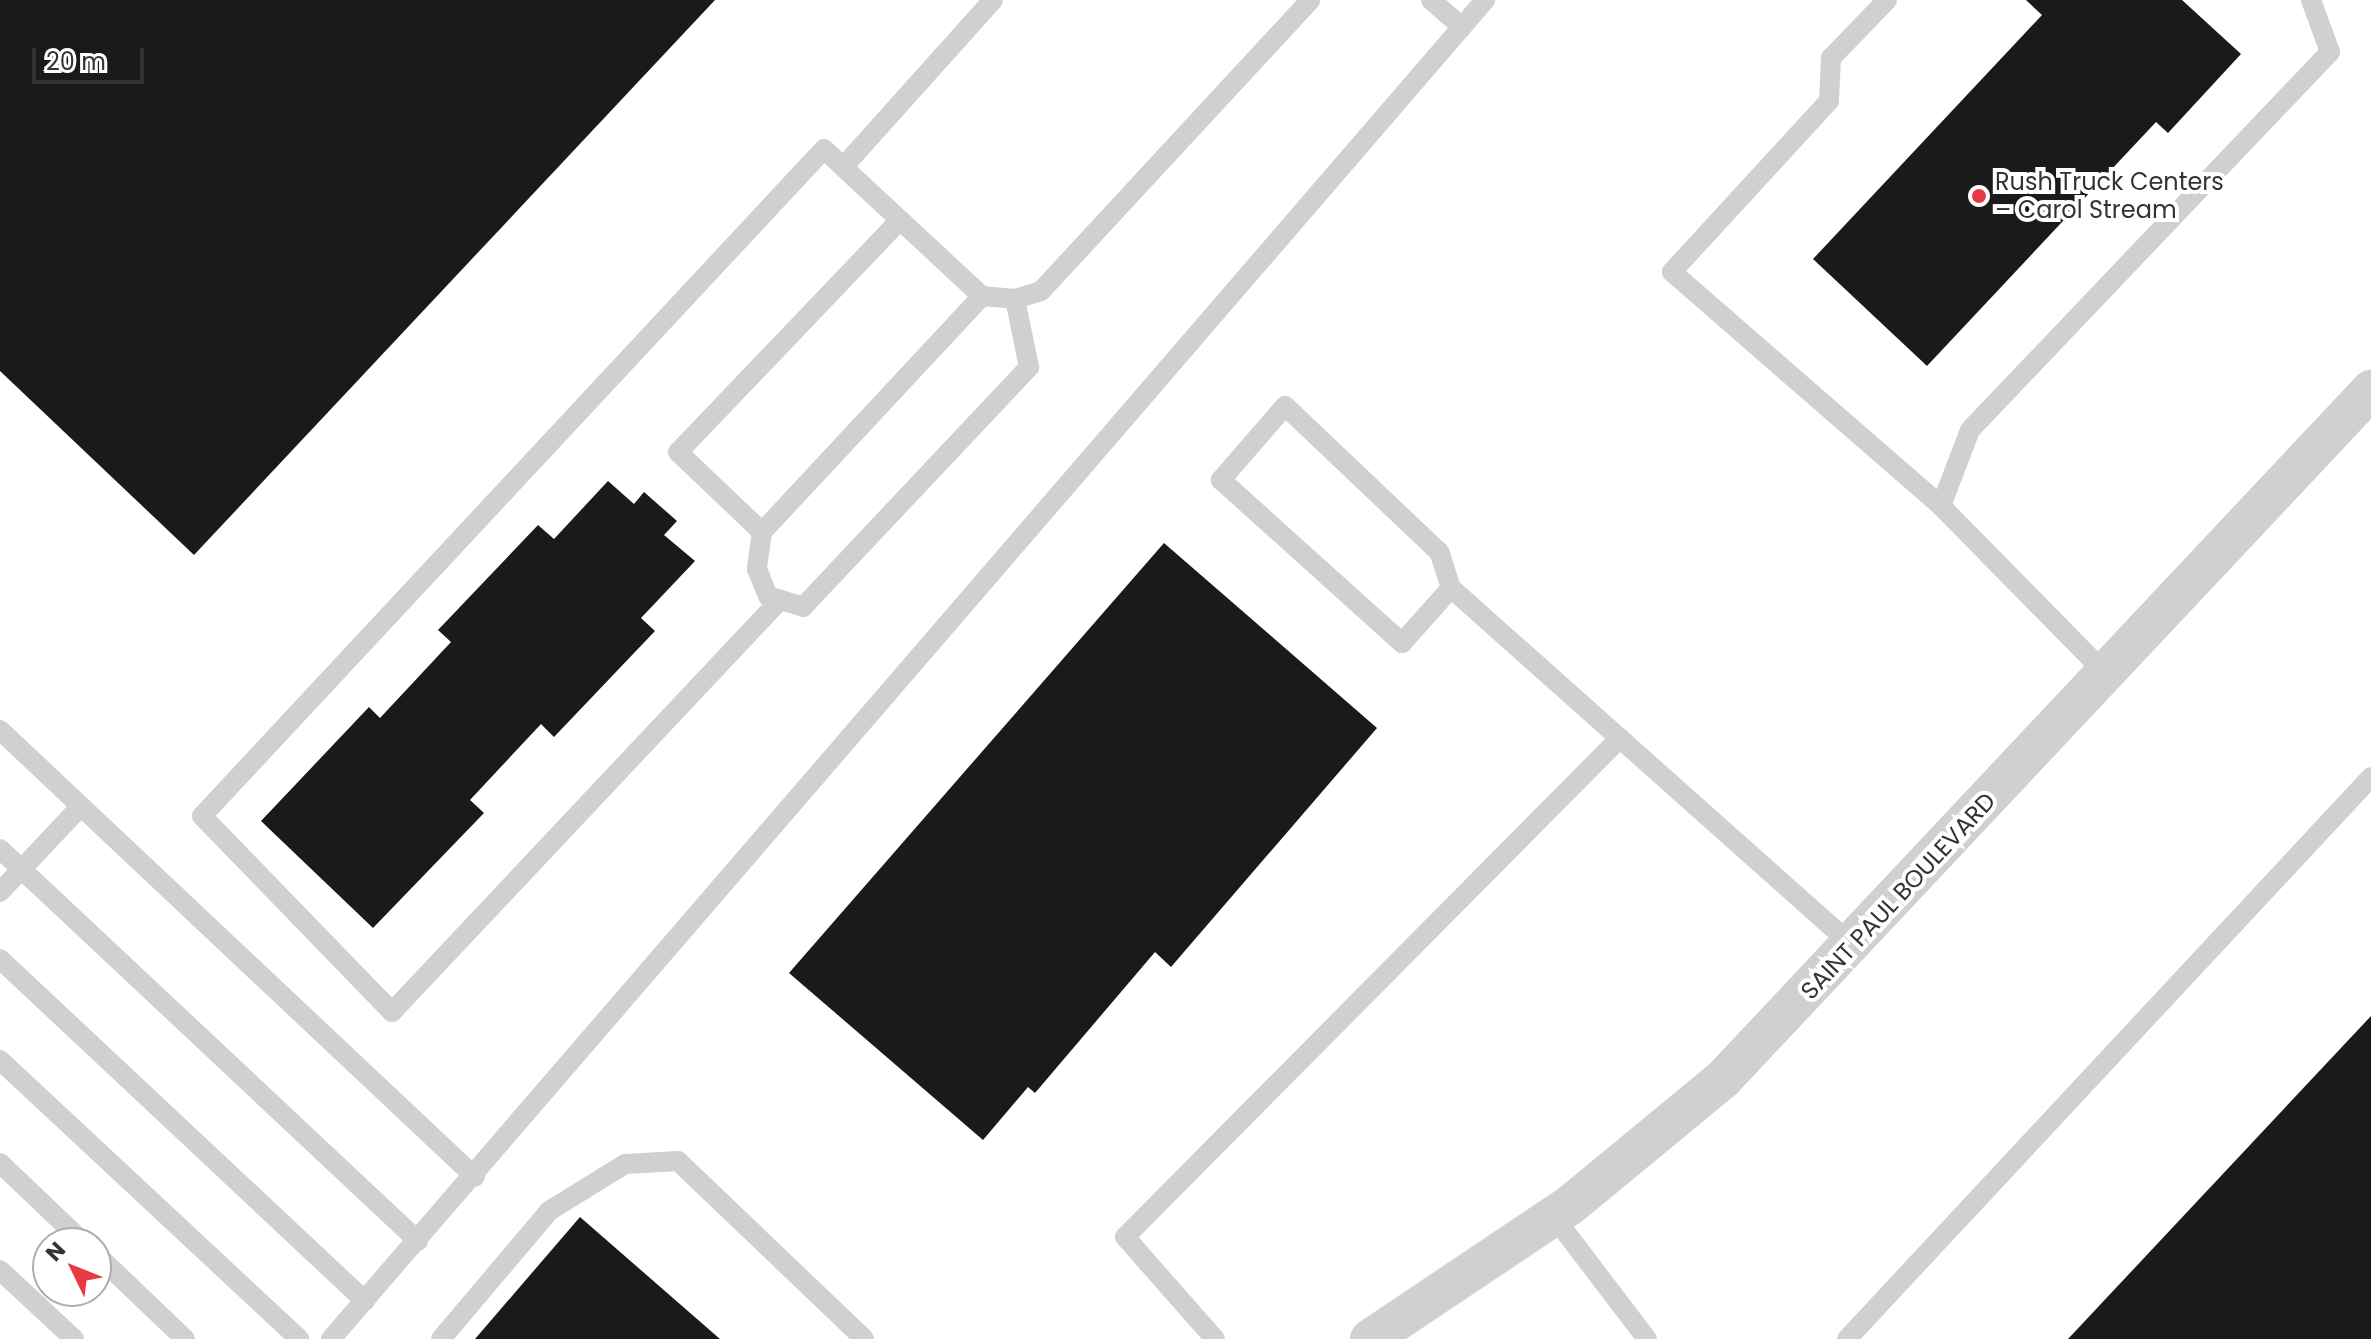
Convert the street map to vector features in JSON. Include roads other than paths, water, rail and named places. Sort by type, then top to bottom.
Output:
[{"type":"street","name":"SAINT PAUL BOULEVARD","points":[[1370,1339],[1554,1217],[1723,1079],[2371,390]]},
{"type":"lane","points":[[843,167],[993,0]]},
{"type":"lane","points":[[780,600],[392,1012],[202,816],[824,149],[982,296],[1015,299],[1041,291],[1310,0]]},
{"type":"lane","points":[[1431,0],[1462,27]]},
{"type":"lane","points":[[331,1339],[475,1177],[1485,0]]},
{"type":"lane","points":[[1887,0],[1831,58],[1829,101],[1672,272],[1941,506],[2106,674]]},
{"type":"lane","points":[[1941,506],[1970,430],[2330,52],[2311,0]]},
{"type":"lane","points":[[762,532],[678,452],[900,220]]},
{"type":"lane","points":[[982,296],[762,532],[757,569],[768,596],[803,607],[1029,367],[1015,299]]},
{"type":"lane","points":[[1451,588],[1402,643],[1221,480],[1285,406],[1439,552],[1451,588],[1852,945]]},
{"type":"lane","points":[[0,730],[475,1177]]},
{"type":"lane","points":[[1215,1339],[1125,1237],[1620,738]]},
{"type":"lane","points":[[1847,1339],[2371,777]]},
{"type":"lane","points":[[0,892],[81,806]]},
{"type":"lane","points":[[0,849],[418,1241]]},
{"type":"lane","points":[[0,959],[365,1301]]},
{"type":"lane","points":[[0,1060],[299,1339]]},
{"type":"lane","points":[[441,1339],[549,1211],[625,1164],[678,1161],[864,1339]]},
{"type":"lane","points":[[0,1163],[67,1227]]},
{"type":"lane","points":[[1554,1217],[1647,1339]]},
{"type":"lane","points":[[112,1269],[185,1339]]},
{"type":"lane","points":[[0,1270],[74,1339]]},
{"type":"place","name":"Rush Truck Centers – Carol Stream","points":[[1979,196]]}]
